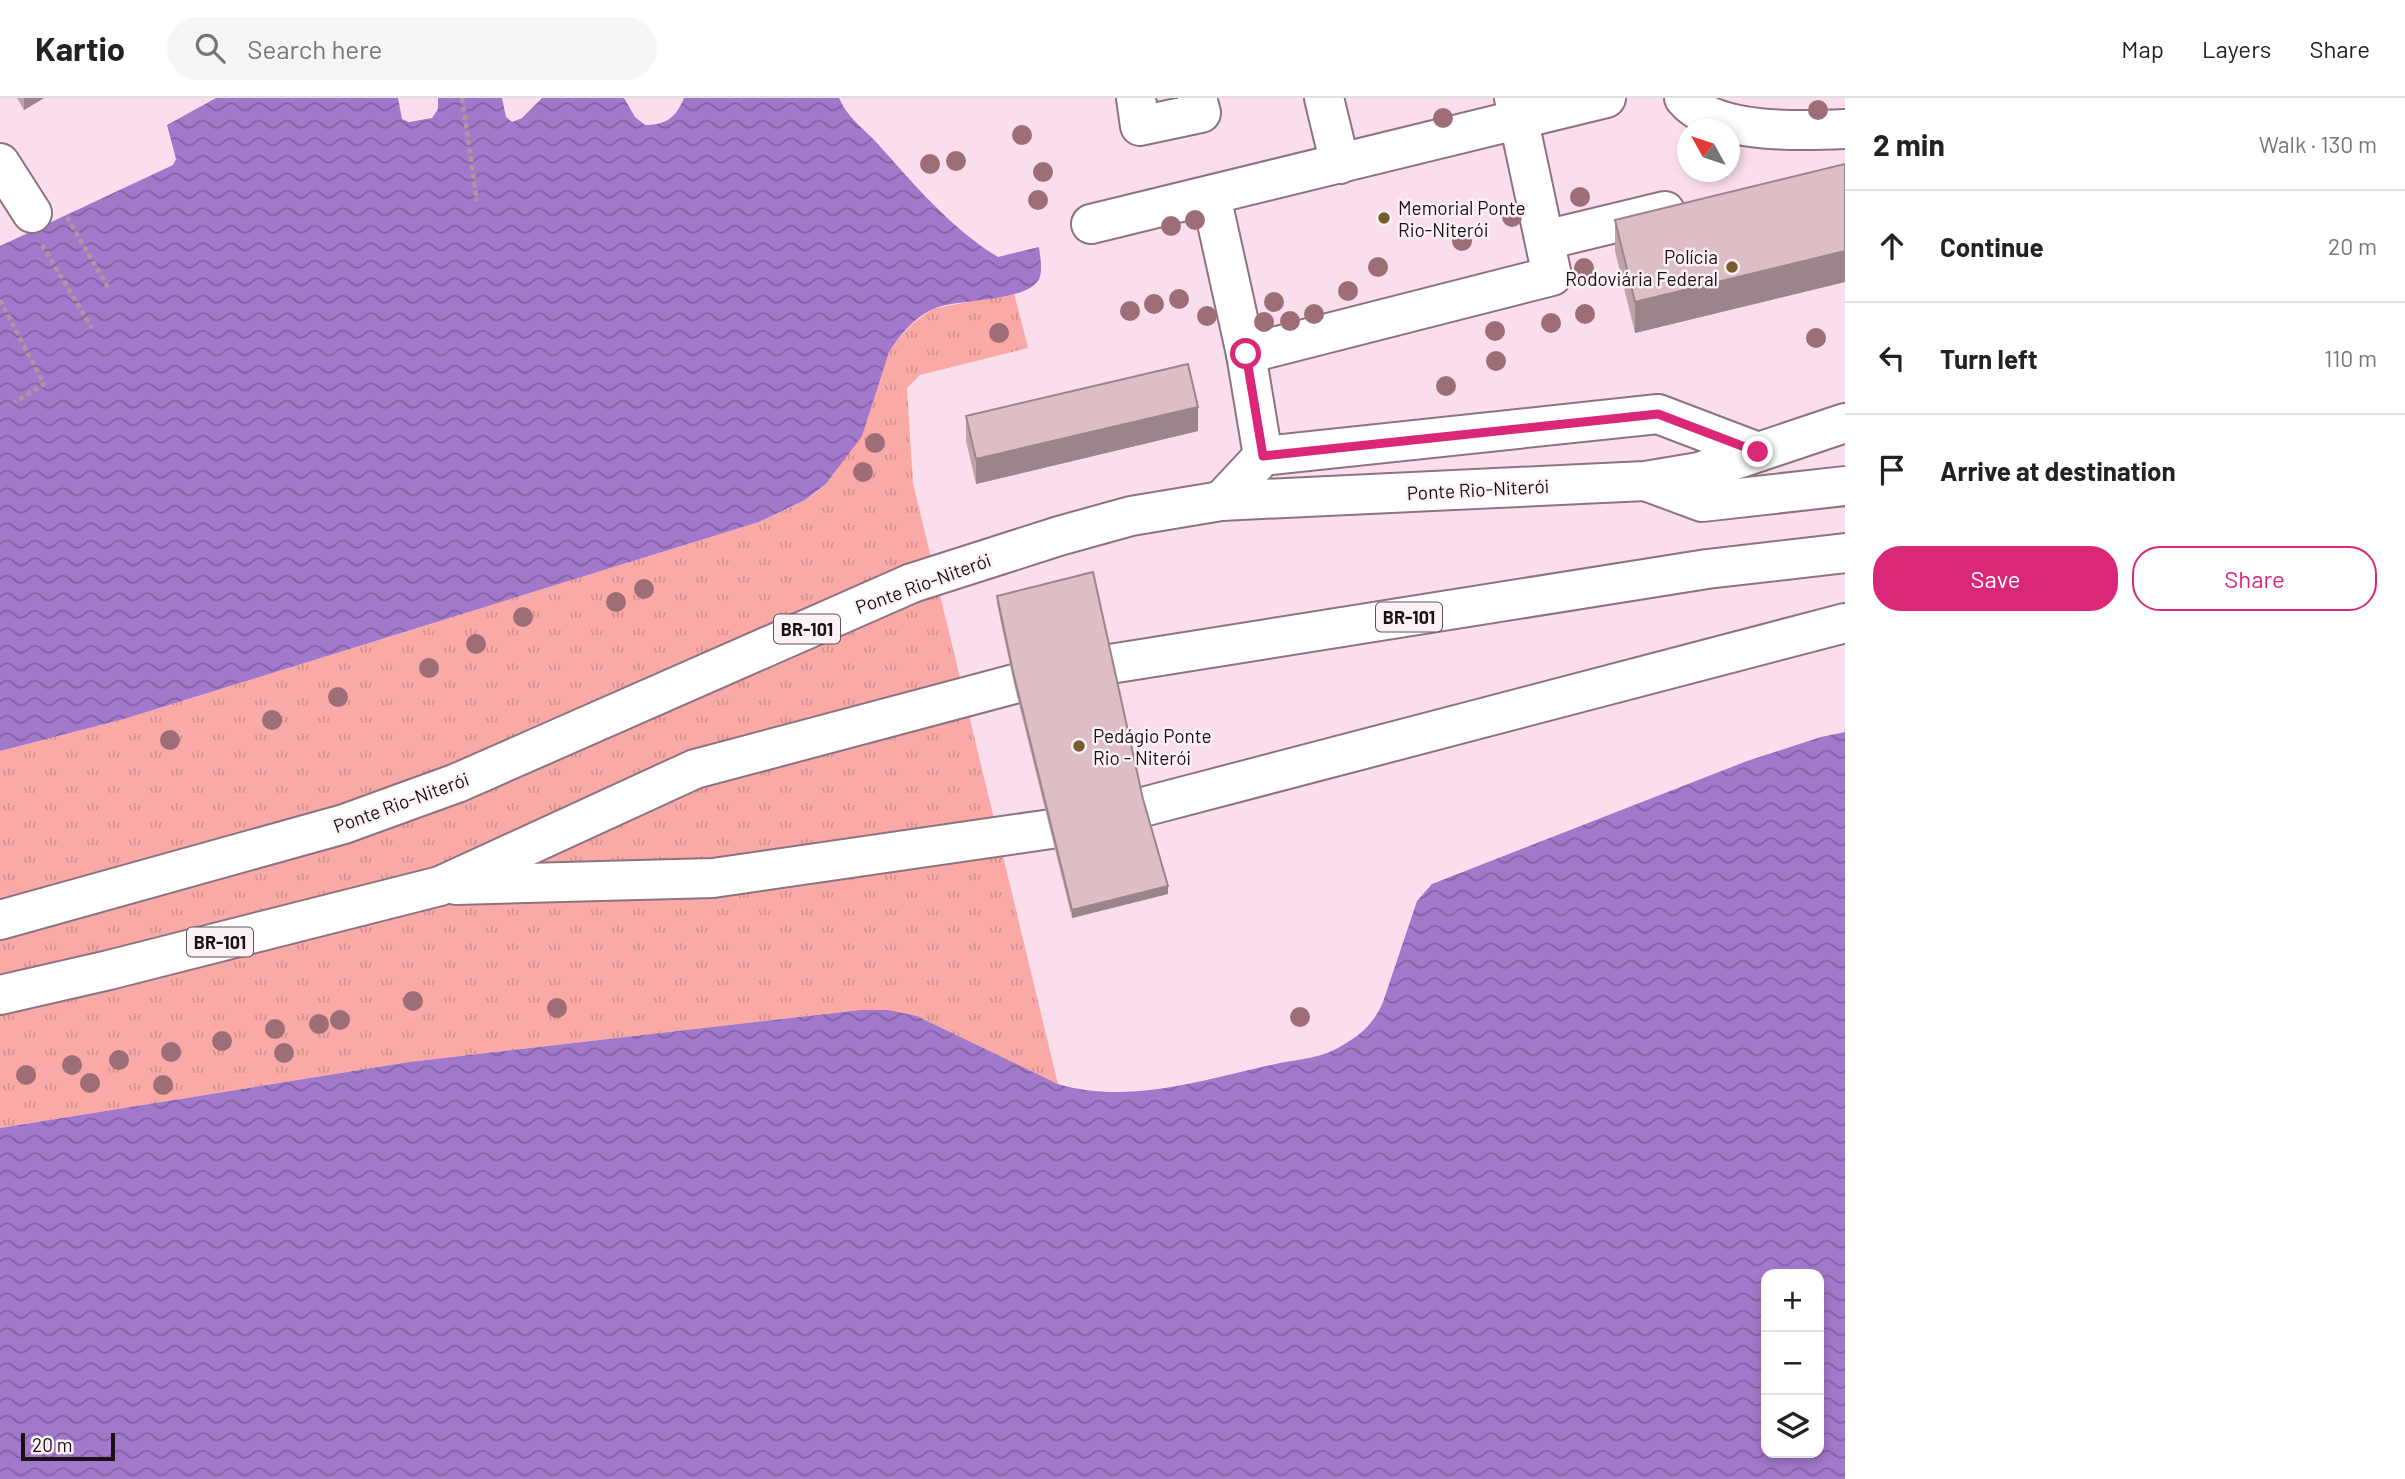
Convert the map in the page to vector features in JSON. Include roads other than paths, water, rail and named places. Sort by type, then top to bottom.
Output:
[{"type":"main road","points":[[1136,98],[1140,126],[1201,113],[1198,98]]},
{"type":"main road","points":[[1324,98],[1340,164]]},
{"type":"main road","points":[[1684,98],[1702,113],[1762,129],[1801,131],[1845,128]]},
{"type":"main road","points":[[1091,224],[1340,164],[1516,109],[1591,99]]},
{"type":"main road","points":[[1246,354],[1552,276],[1516,109]]},
{"type":"main road","points":[[0,163],[46,223]]},
{"type":"main road","points":[[1211,196],[1246,354],[1263,456]]},
{"type":"main road","points":[[1545,240],[1701,202]]},
{"type":"main road","points":[[1221,501],[1263,456],[1658,414],[1758,452]]},
{"type":"main road","name":"Ponte Rio-Niterói","points":[[0,920],[344,824],[444,787],[912,583],[1130,516],[1221,501],[1645,481],[1699,472],[1845,423]]},
{"type":"main road","points":[[1699,472],[1845,452]]},
{"type":"main road","points":[[1645,481],[1702,502],[1845,485]]},
{"type":"main road","name":"BR-101","points":[[1110,664],[1707,569],[1845,553]]},
{"type":"main road","points":[[1143,807],[1845,622]]},
{"type":"main road","name":"BR-101","points":[[0,995],[440,886],[695,769],[1014,684]]},
{"type":"main road","points":[[440,886],[713,878],[1051,829]]},
{"type":"water","points":[[216,98],[398,98],[402,119],[409,122],[432,118],[438,109],[438,98],[502,98],[506,117],[512,122],[522,118],[542,98],[624,98],[635,117],[645,125],[670,119],[684,98],[839,98],[851,117],[964,233],[998,257],[1039,247],[1040,276],[1032,287],[1020,292],[942,306],[925,313],[913,323],[889,352],[862,436],[826,484],[805,500],[759,522],[124,719],[0,751],[0,246],[173,165],[176,159],[167,125]]},
{"type":"water","points":[[1845,732],[1845,1479],[0,1479],[0,1128],[409,1062],[860,1010],[888,1010],[917,1016],[1058,1084],[1084,1090],[1138,1091],[1192,1083],[1319,1055],[1334,1050],[1357,1036],[1369,1025],[1383,1002],[1417,901],[1432,884],[1747,761]]},
{"type":"place","name":"Memorial Ponte Rio-Niterói","points":[[1384,218]]},
{"type":"place","name":"Polícia Rodoviária Federal","points":[[1732,267]]},
{"type":"place","name":"Pedágio Ponte Rio - Niterói","points":[[1079,746]]}]
